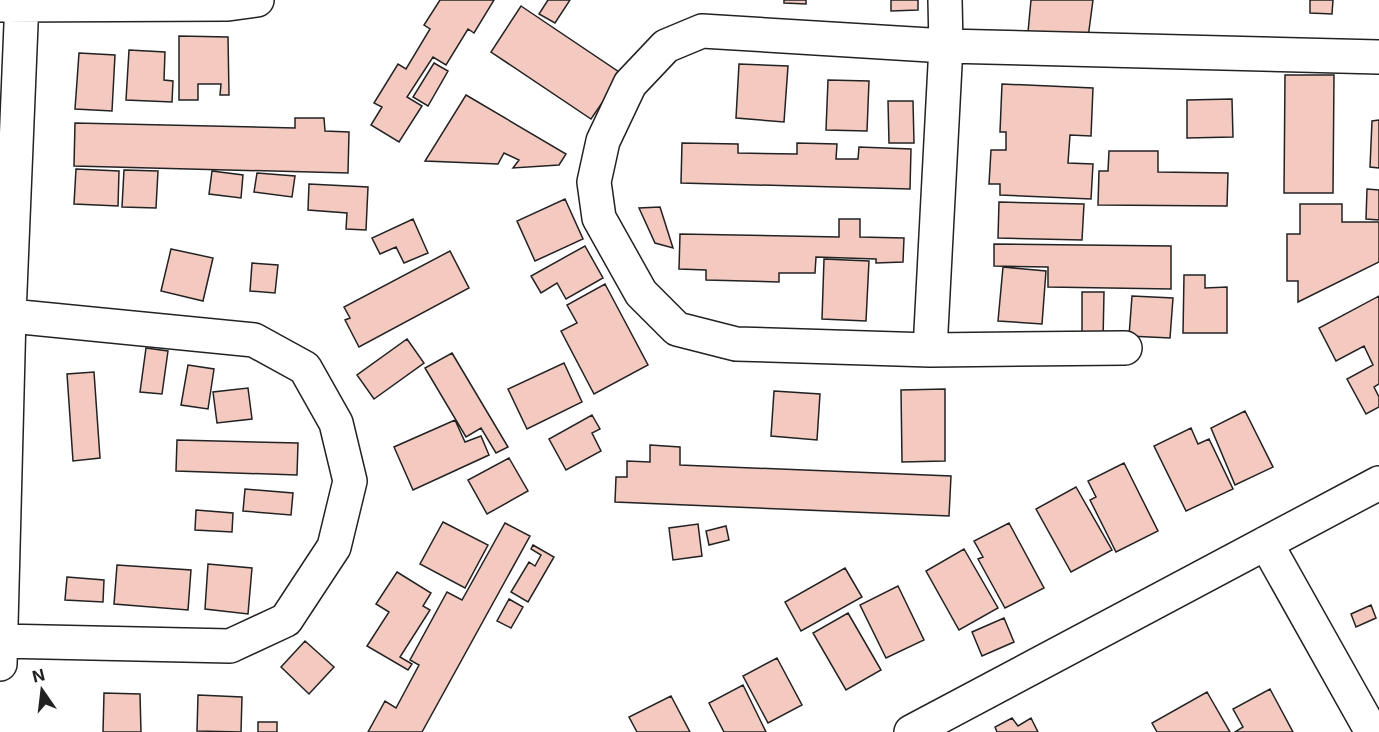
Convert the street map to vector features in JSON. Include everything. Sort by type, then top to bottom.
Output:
[{"type":"street","points":[[5,315],[254,340],[305,369],[336,423],[350,482],[334,547],[286,620],[230,646],[0,649],[5,315],[15,4],[228,4],[257,0]]},
{"type":"street","points":[[930,350],[946,46],[945,0]]},
{"type":"street","points":[[1125,348],[930,350],[736,344],[677,329],[641,293],[599,218],[594,182],[603,141],[630,84],[666,46],[702,31],[946,46],[1379,57]]},
{"type":"street","points":[[910,732],[1379,483]]},
{"type":"street","points":[[1266,543],[1372,732]]},
{"type":"building","points":[[440,0],[494,0],[474,33],[468,29],[446,65],[433,57],[407,97],[422,106],[399,142],[371,125],[382,107],[374,103],[398,64],[406,69],[430,29],[424,25]]},
{"type":"building","points":[[548,0],[570,0],[555,23],[539,14]]},
{"type":"building","points":[[784,0],[806,0],[806,4],[784,3]]},
{"type":"building","points":[[891,0],[918,0],[918,10],[891,11]]},
{"type":"building","points":[[1031,0],[1093,0],[1088,38],[1028,32]]},
{"type":"building","points":[[1310,0],[1333,0],[1332,14],[1310,13]]},
{"type":"building","points":[[521,6],[622,74],[591,119],[491,52]]},
{"type":"building","points":[[179,36],[228,37],[229,95],[220,95],[221,84],[198,84],[198,100],[179,100]]},
{"type":"building","points":[[129,50],[165,52],[164,80],[173,81],[172,102],[126,100]]},
{"type":"building","points":[[79,53],[115,55],[112,111],[75,109]]},
{"type":"building","points":[[434,63],[448,71],[428,106],[413,97]]},
{"type":"building","points":[[739,64],[788,66],[784,122],[736,118]]},
{"type":"building","points":[[1285,75],[1334,75],[1333,193],[1284,193]]},
{"type":"building","points":[[828,80],[869,81],[867,131],[826,130]]},
{"type":"building","points":[[1002,84],[1093,88],[1091,136],[1070,135],[1068,163],[1093,164],[1091,199],[1000,195],[1000,184],[989,184],[991,150],[1006,150],[1006,132],[1000,132]]},
{"type":"building","points":[[466,95],[566,154],[559,165],[513,168],[519,160],[504,153],[498,164],[425,161]]},
{"type":"building","points":[[1232,99],[1233,137],[1187,138],[1187,100]]},
{"type":"building","points":[[888,101],[913,101],[914,143],[889,143]]},
{"type":"building","points":[[295,118],[324,118],[325,131],[349,132],[348,173],[74,166],[75,123],[295,128]]},
{"type":"building","points":[[1379,120],[1379,168],[1370,167],[1372,121]]},
{"type":"building","points":[[682,143],[738,144],[738,153],[797,154],[797,143],[837,144],[836,159],[858,159],[859,147],[911,149],[910,189],[681,183]]},
{"type":"building","points":[[1109,151],[1158,151],[1158,172],[1228,173],[1227,206],[1098,205],[1099,171],[1108,171]]},
{"type":"building","points":[[76,169],[119,171],[118,206],[74,204]]},
{"type":"building","points":[[124,170],[158,171],[156,208],[122,207]]},
{"type":"building","points":[[212,171],[243,175],[241,198],[209,194]]},
{"type":"building","points":[[257,173],[295,176],[292,197],[254,192]]},
{"type":"building","points":[[309,184],[368,187],[366,230],[346,229],[347,213],[308,210]]},
{"type":"building","points":[[1367,189],[1379,190],[1379,220],[1366,219]]},
{"type":"building","points":[[565,199],[583,239],[535,261],[517,221]]},
{"type":"building","points":[[999,202],[1084,204],[1082,240],[998,238]]},
{"type":"building","points":[[1300,204],[1342,204],[1342,222],[1379,222],[1379,262],[1298,302],[1298,281],[1287,281],[1287,234],[1300,234]]},
{"type":"building","points":[[660,207],[673,248],[655,243],[639,208]]},
{"type":"building","points":[[413,219],[428,253],[404,263],[396,247],[380,254],[372,238]]},
{"type":"building","points":[[839,219],[860,219],[860,237],[904,238],[903,262],[876,263],[876,259],[816,257],[815,273],[779,273],[779,282],[706,280],[706,270],[679,269],[680,234],[839,237]]},
{"type":"building","points":[[994,244],[1171,246],[1171,289],[1048,287],[1048,267],[994,266]]},
{"type":"building","points":[[585,246],[603,278],[566,299],[557,283],[541,293],[531,276]]},
{"type":"building","points":[[171,249],[213,258],[203,301],[161,291]]},
{"type":"building","points":[[450,251],[469,288],[359,347],[345,320],[350,318],[344,307]]},
{"type":"building","points":[[824,259],[869,261],[866,321],[822,319]]},
{"type":"building","points":[[252,263],[278,265],[275,293],[250,291]]},
{"type":"building","points":[[1003,267],[1046,271],[1042,324],[998,321]]},
{"type":"building","points":[[1184,275],[1205,275],[1205,288],[1227,287],[1227,333],[1183,333]]},
{"type":"building","points":[[605,284],[648,365],[594,394],[561,331],[577,323],[567,305]]},
{"type":"building","points":[[1082,292],[1104,292],[1103,341],[1082,340]]},
{"type":"building","points":[[1132,296],[1173,298],[1170,338],[1129,336]]},
{"type":"building","points":[[1379,296],[1379,384],[1374,387],[1379,397],[1379,407],[1366,414],[1347,379],[1373,365],[1364,346],[1336,361],[1319,328]]},
{"type":"building","points":[[407,339],[424,363],[374,399],[357,375]]},
{"type":"building","points":[[146,348],[168,351],[162,394],[140,392]]},
{"type":"building","points":[[452,353],[508,447],[496,453],[481,428],[466,437],[425,368]]},
{"type":"building","points":[[564,363],[582,402],[527,429],[508,389]]},
{"type":"building","points":[[188,365],[214,369],[208,409],[181,405]]},
{"type":"building","points":[[94,372],[100,458],[73,461],[67,374]]},
{"type":"building","points":[[248,388],[252,419],[217,423],[213,392]]},
{"type":"building","points":[[945,389],[945,461],[902,462],[901,390]]},
{"type":"building","points":[[774,391],[820,394],[817,440],[771,436]]},
{"type":"building","points":[[1245,411],[1273,467],[1235,485],[1211,428]]},
{"type":"building","points":[[592,415],[600,429],[592,433],[601,451],[566,470],[549,439]]},
{"type":"building","points":[[455,420],[465,442],[481,436],[489,455],[413,490],[394,447]]},
{"type":"building","points":[[1191,428],[1198,444],[1209,439],[1233,489],[1186,511],[1154,446]]},
{"type":"building","points":[[177,440],[298,443],[297,475],[176,471]]},
{"type":"building","points":[[650,445],[680,447],[680,465],[951,476],[949,516],[615,502],[616,477],[627,477],[627,461],[650,462]]},
{"type":"building","points":[[509,458],[528,491],[487,514],[468,480]]},
{"type":"building","points":[[1124,463],[1158,531],[1116,552],[1090,500],[1096,497],[1088,481]]},
{"type":"building","points":[[1076,487],[1112,550],[1071,572],[1036,509]]},
{"type":"building","points":[[245,489],[293,493],[291,515],[243,511]]},
{"type":"building","points":[[196,510],[233,513],[232,532],[195,530]]},
{"type":"building","points":[[443,522],[488,545],[465,588],[420,564]]},
{"type":"building","points":[[505,523],[530,536],[422,732],[368,732],[385,701],[396,708],[419,665],[410,660],[447,592],[462,600]]},
{"type":"building","points":[[1009,523],[1044,588],[1005,608],[978,559],[983,557],[974,541]]},
{"type":"building","points":[[698,524],[702,556],[673,560],[669,528]]},
{"type":"building","points":[[726,526],[729,540],[709,545],[706,531]]},
{"type":"building","points":[[533,545],[554,557],[528,602],[511,592],[529,562],[535,566],[541,555],[531,549]]},
{"type":"building","points":[[964,549],[998,608],[959,630],[926,571]]},
{"type":"building","points":[[208,564],[252,568],[248,614],[205,609]]},
{"type":"building","points":[[117,565],[191,570],[188,610],[114,604]]},
{"type":"building","points":[[845,568],[862,597],[801,631],[785,602]]},
{"type":"building","points":[[397,572],[431,593],[423,606],[430,610],[400,657],[412,664],[408,670],[367,646],[389,612],[376,604]]},
{"type":"building","points":[[67,577],[104,580],[103,602],[65,600]]},
{"type":"building","points":[[898,586],[924,640],[886,658],[860,605]]},
{"type":"building","points":[[509,599],[523,607],[511,628],[497,621]]},
{"type":"building","points":[[1371,605],[1376,618],[1356,627],[1351,614]]},
{"type":"building","points":[[848,613],[881,670],[846,690],[813,633]]},
{"type":"building","points":[[1004,618],[1014,642],[982,656],[972,632]]},
{"type":"building","points":[[305,641],[334,667],[309,694],[281,667]]},
{"type":"building","points":[[777,658],[802,705],[768,723],[743,676]]},
{"type":"building","points":[[743,685],[766,732],[724,732],[709,703]]},
{"type":"building","points":[[1270,689],[1293,732],[1235,732],[1243,727],[1233,709]]},
{"type":"building","points":[[1207,692],[1230,732],[1157,732],[1152,723]]},
{"type":"building","points":[[104,693],[140,694],[141,732],[103,732]]},
{"type":"building","points":[[198,695],[242,697],[241,732],[197,731]]},
{"type":"building","points":[[671,696],[690,732],[637,732],[629,717]]},
{"type":"building","points":[[1012,718],[1018,726],[1031,718],[1038,732],[997,732],[995,727]]},
{"type":"building","points":[[258,722],[277,722],[277,732],[258,732]]}]
